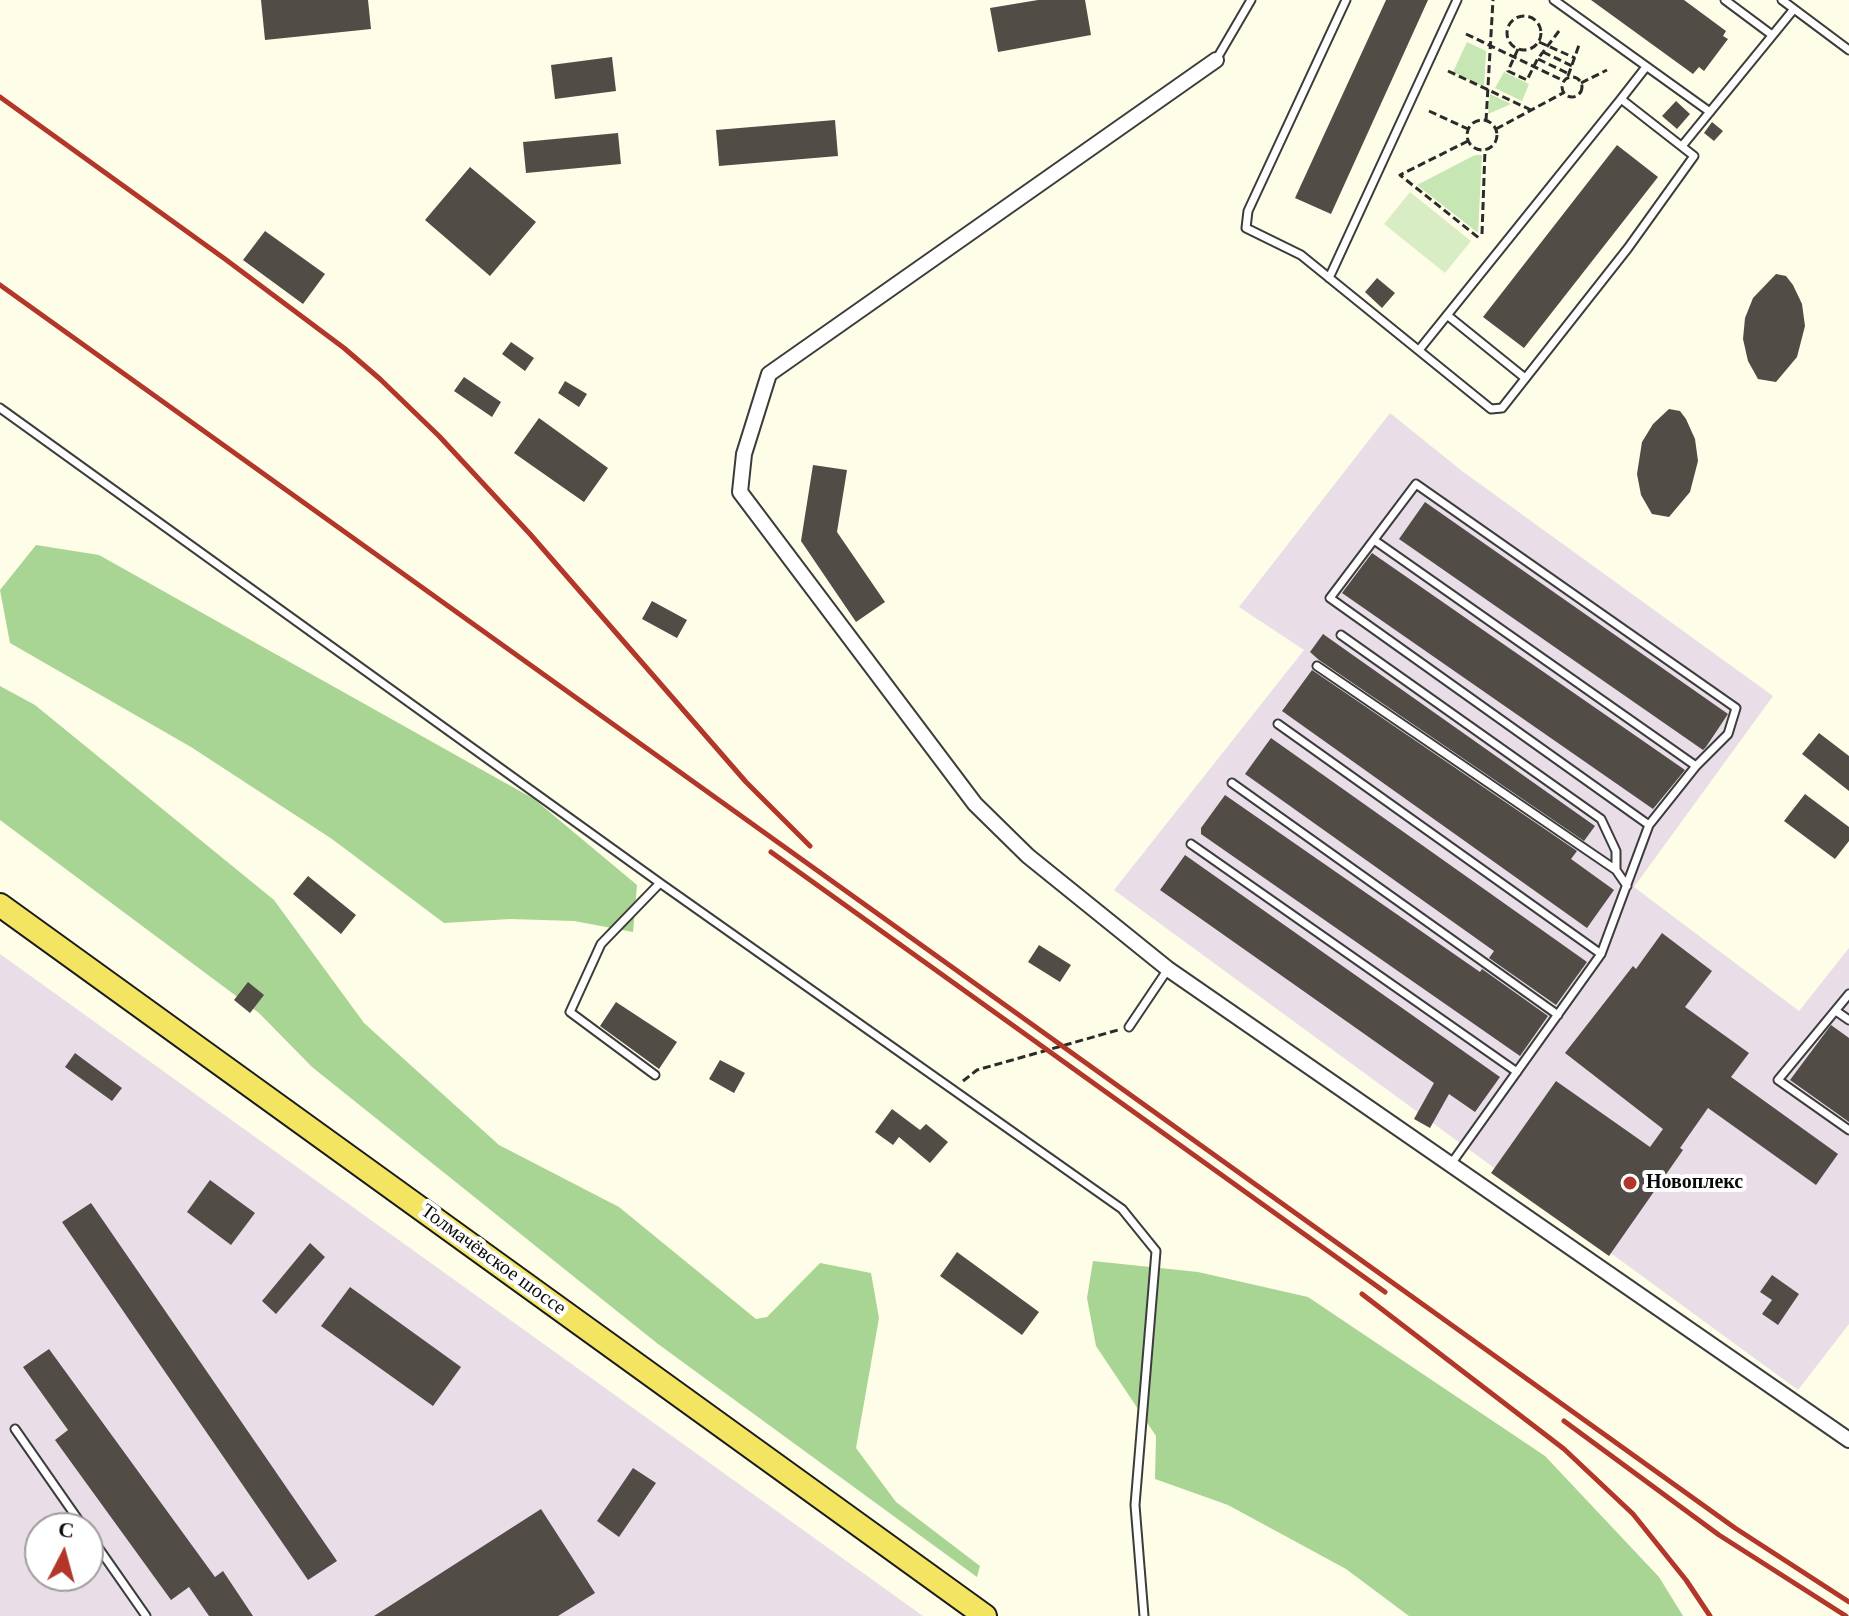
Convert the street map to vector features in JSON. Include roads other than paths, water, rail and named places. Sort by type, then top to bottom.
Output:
[{"type":"main road","name":"Толмачёвское шоссе","points":[[0,905],[985,1616]]},
{"type":"street","points":[[1216,60],[769,374],[744,454],[740,492],[975,804],[1028,856],[1168,969],[1849,1440]]},
{"type":"lane","points":[[1216,60],[1251,0]]},
{"type":"lane","points":[[1346,0],[1248,211],[1246,228],[1301,255],[1491,409],[1502,408],[1692,161],[1692,153],[1621,99]]},
{"type":"lane","points":[[1329,278],[1457,0]]},
{"type":"lane","points":[[1554,0],[1710,112]]},
{"type":"lane","points":[[1725,0],[1772,35]]},
{"type":"lane","points":[[1782,0],[1849,50]]},
{"type":"lane","points":[[1682,146],[1794,9]]},
{"type":"lane","points":[[1419,350],[1646,67]]},
{"type":"lane","points":[[1447,315],[1525,378]]},
{"type":"lane","points":[[0,408],[660,883],[1122,1209],[1156,1251],[1135,1505],[1144,1616]]},
{"type":"lane","points":[[1451,1164],[1601,954],[1649,825],[1696,766],[1728,734],[1736,708],[1416,484],[1330,598],[1649,825]]},
{"type":"lane","points":[[1374,540],[1696,766]]},
{"type":"lane","points":[[1341,635],[1601,819],[1616,851],[1616,870]]},
{"type":"lane","points":[[1317,666],[1616,870],[1627,886]]},
{"type":"lane","points":[[1278,724],[1601,954]]},
{"type":"lane","points":[[1232,783],[1558,1015]]},
{"type":"lane","points":[[1191,844],[1517,1072]]},
{"type":"lane","points":[[655,1075],[570,1012],[601,944],[660,883]]},
{"type":"lane","points":[[1129,1027],[1168,969]]},
{"type":"lane","points":[[1849,994],[1778,1080],[1849,1130]]},
{"type":"lane","points":[[1836,1011],[1849,1020]]},
{"type":"lane","points":[[15,1429],[73,1512]]},
{"type":"lane","points":[[104,1556],[146,1616]]},
{"type":"railway","points":[[0,97],[225,259],[344,348],[380,379],[439,436],[530,534],[746,782],[810,846]]},
{"type":"railway","points":[[0,285],[1735,1528],[1849,1602]]},
{"type":"railway","points":[[771,852],[1385,1292]]},
{"type":"railway","points":[[1362,1294],[1564,1449],[1633,1514],[1686,1580],[1710,1616]]},
{"type":"railway","points":[[1564,1421],[1719,1535],[1846,1616]]},
{"type":"place","name":"Новоплекс","points":[[1630,1183]]}]
